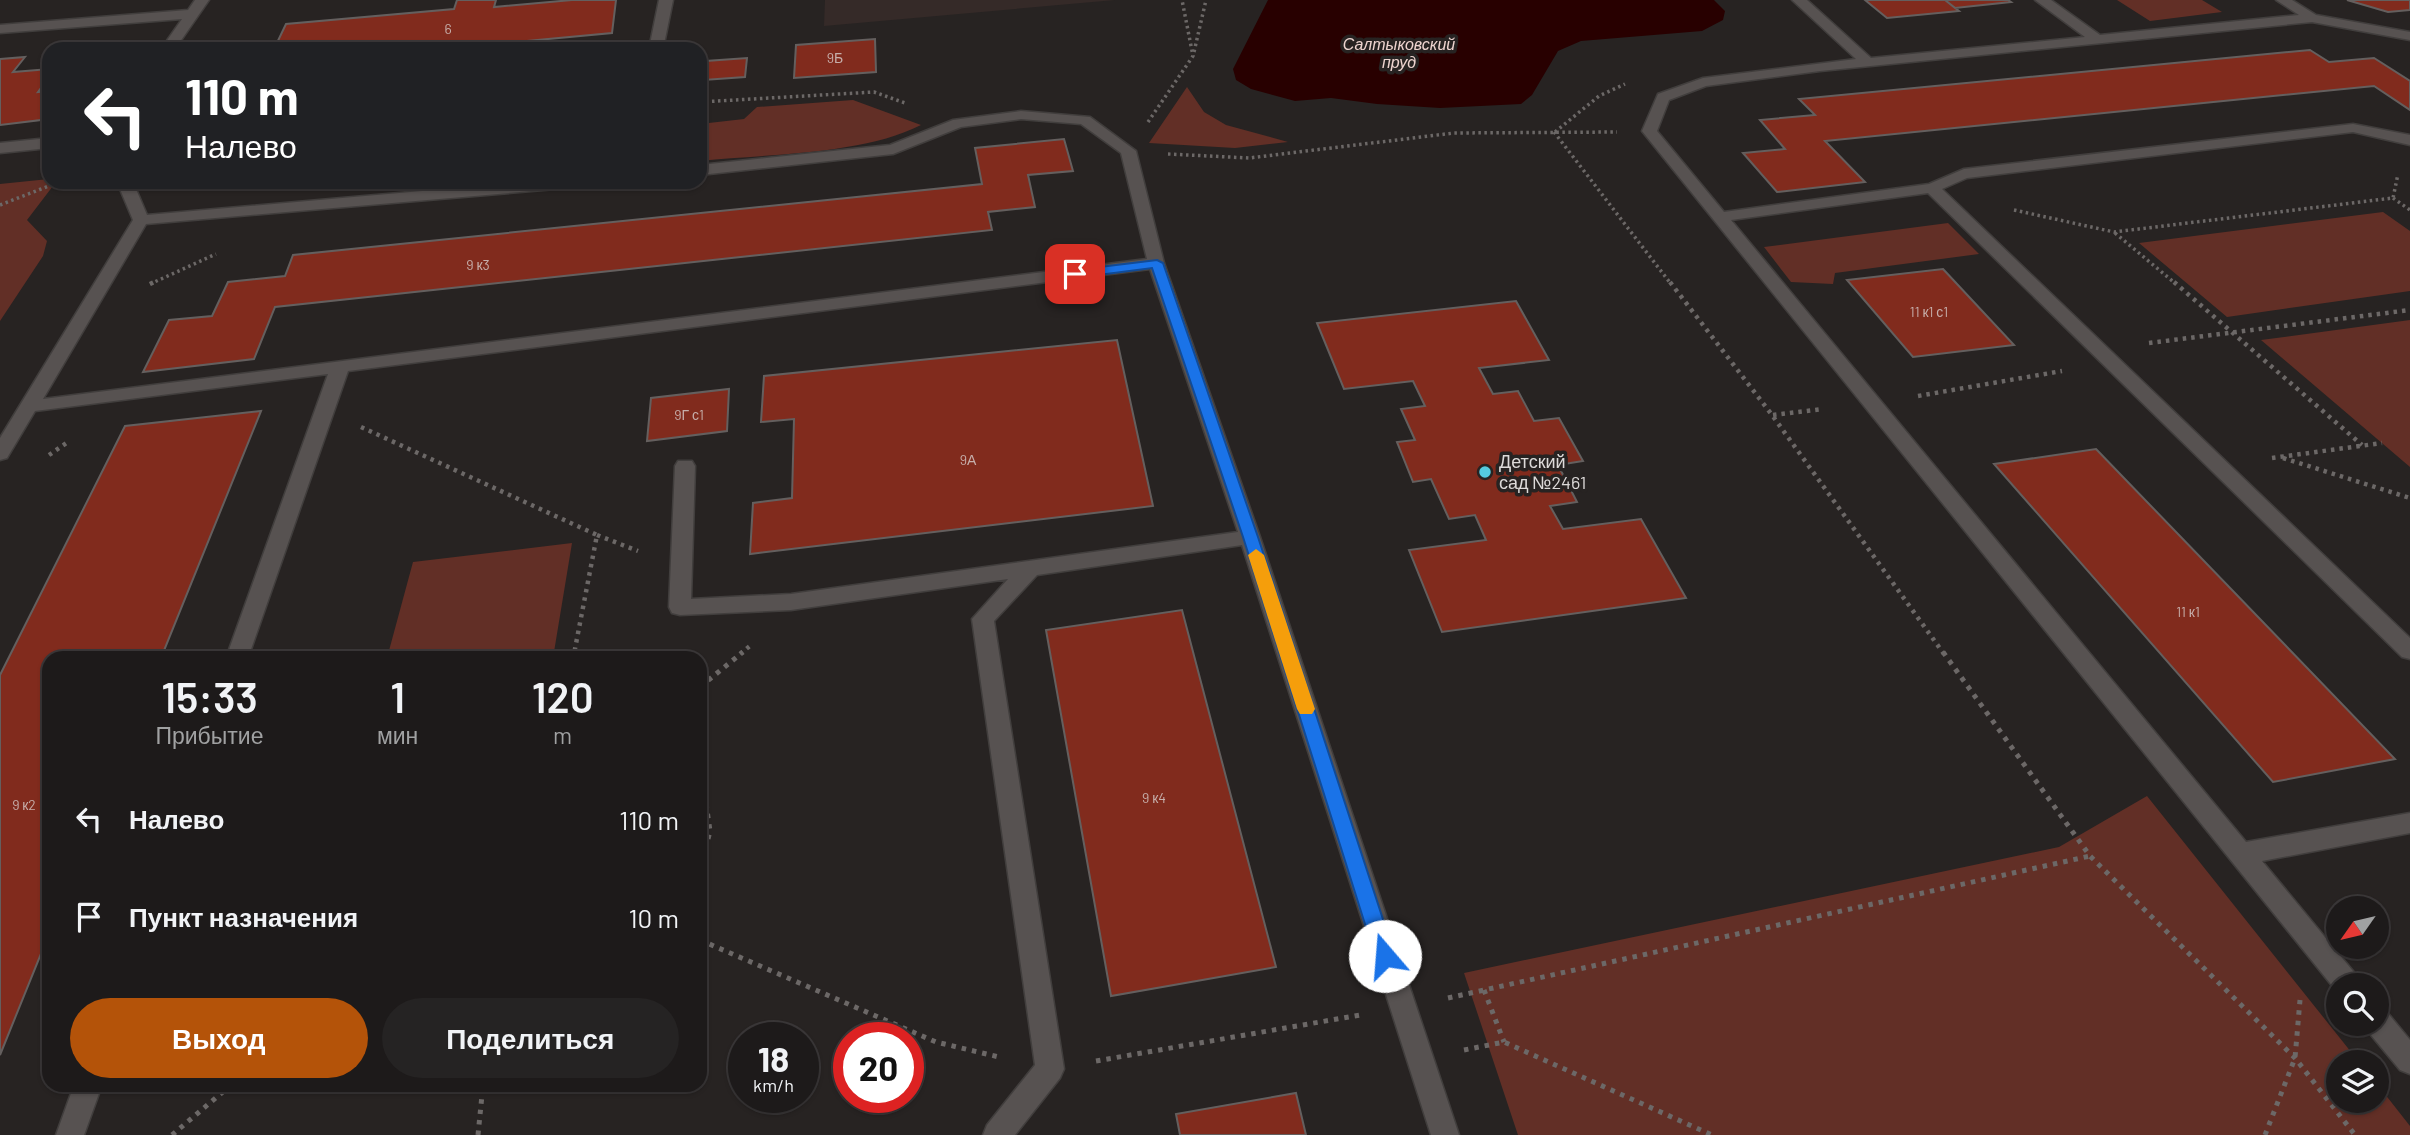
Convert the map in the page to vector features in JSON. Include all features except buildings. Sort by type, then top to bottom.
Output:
[{"type":"lane","points":[[172,42],[202,0]]},
{"type":"lane","points":[[657,42],[666,0]]},
{"type":"lane","points":[[1799,0],[1867,62]]},
{"type":"lane","points":[[2042,0],[2096,39]]},
{"type":"lane","points":[[2283,0],[2312,18]]},
{"type":"lane","points":[[0,29],[192,14]]},
{"type":"lane","points":[[2338,973],[1649,131],[1663,97],[1703,82],[1867,62],[2312,18],[2410,36]]},
{"type":"lane","points":[[707,169],[893,149],[958,122],[1021,115],[1085,120],[1128,151],[1157,263],[1250,537],[1445,1135]]},
{"type":"lane","points":[[1720,217],[1932,188],[1964,174],[2353,128],[2410,140]]},
{"type":"lane","points":[[0,148],[42,144]]},
{"type":"lane","points":[[1932,188],[2410,651]]},
{"type":"lane","points":[[128,189],[141,220]]},
{"type":"lane","points":[[141,220],[498,189]]},
{"type":"lane","points":[[0,454],[141,220]]},
{"type":"lane","points":[[31,406],[1157,263]]},
{"type":"lane","points":[[239,651],[340,367]]},
{"type":"lane","points":[[685,466],[680,607],[791,602],[1250,537]]},
{"type":"lane","points":[[997,1135],[1050,1069],[983,619],[1031,568]]},
{"type":"lane","points":[[2241,854],[2410,822]]},
{"type":"lane","points":[[2389,1036],[2410,1061]]},
{"type":"lane","points":[[70,1135],[85,1092]]},
{"type":"path","points":[[1182,0],[1193,56]]},
{"type":"path","points":[[1128,151],[1193,56],[1206,0]]},
{"type":"path","points":[[707,102],[874,92],[958,122]]},
{"type":"path","points":[[1128,151],[1249,158],[1454,133],[1649,131]]},
{"type":"path","points":[[1554,132],[1772,415],[2090,856],[2295,1058],[2355,1135]]},
{"type":"path","points":[[2393,198],[2400,163]]},
{"type":"path","points":[[0,205],[42,189]]},
{"type":"path","points":[[2011,209],[2114,232],[2393,198],[2410,210]]},
{"type":"path","points":[[2114,232],[2235,333],[2362,446]]},
{"type":"path","points":[[1874,403],[2089,367],[2097,349],[2410,310]]},
{"type":"path","points":[[325,410],[597,535],[574,651]]},
{"type":"path","points":[[2220,466],[2382,443]]},
{"type":"path","points":[[2278,457],[2410,498]]},
{"type":"path","points":[[707,810],[710,831],[707,843]]},
{"type":"path","points":[[707,943],[936,1042],[1050,1069],[1402,1008],[2090,856]]},
{"type":"path","points":[[2265,1135],[2295,1058],[2306,933]]},
{"type":"path","points":[[1484,990],[1504,1042]]},
{"type":"path","points":[[1420,1058],[1504,1042],[1712,1135]]},
{"type":"path","points":[[172,1135],[223,1092]]},
{"type":"path","points":[[478,1135],[482,1092]]},
{"type":"shaded area","points":[[825,0],[1115,0],[824,26]]},
{"type":"shaded area","points":[[2117,0],[2202,0],[2222,12],[2150,21]]},
{"type":"shaded area","points":[[1187,87],[1204,112],[1226,125],[1288,142],[1235,148],[1149,143]]},
{"type":"shaded area","points":[[853,100],[921,125],[897,135],[843,148],[707,160],[707,123],[744,119],[757,107]]},
{"type":"shaded area","points":[[42,180],[42,189],[51,189],[27,220],[47,241],[43,256],[0,321],[0,184]]},
{"type":"shaded area","points":[[2383,212],[2410,231],[2410,291],[2227,317],[2139,243]]},
{"type":"shaded area","points":[[1948,223],[1979,254],[1835,273],[1833,284],[1791,282],[1764,247]]},
{"type":"shaded area","points":[[2410,320],[2410,467],[2261,340]]},
{"type":"shaded area","points":[[572,543],[554,651],[389,651],[413,562]]},
{"type":"shaded area","points":[[2147,796],[2326,1021],[2326,1036],[2338,1036],[2349,1050],[2326,1050],[2326,1113],[2389,1113],[2389,1099],[2410,1126],[2410,1135],[1518,1135],[1464,973],[2059,847]]},
{"type":"water","name":"Салтыковский пруд","points":[[1268,0],[1714,0],[1725,11],[1723,20],[1702,31],[1581,41],[1558,51],[1532,95],[1521,104],[1440,108],[1331,98],[1295,101],[1251,89],[1236,80],[1233,69]]},
{"type":"slow traffic","points":[[1256,555],[1306,709]]},
{"type":"place","name":"Детский сад №2461","points":[[1485,472]]},
{"type":"route","points":[[1075,274],[1157,263],[1250,537],[1385,956]]}]
